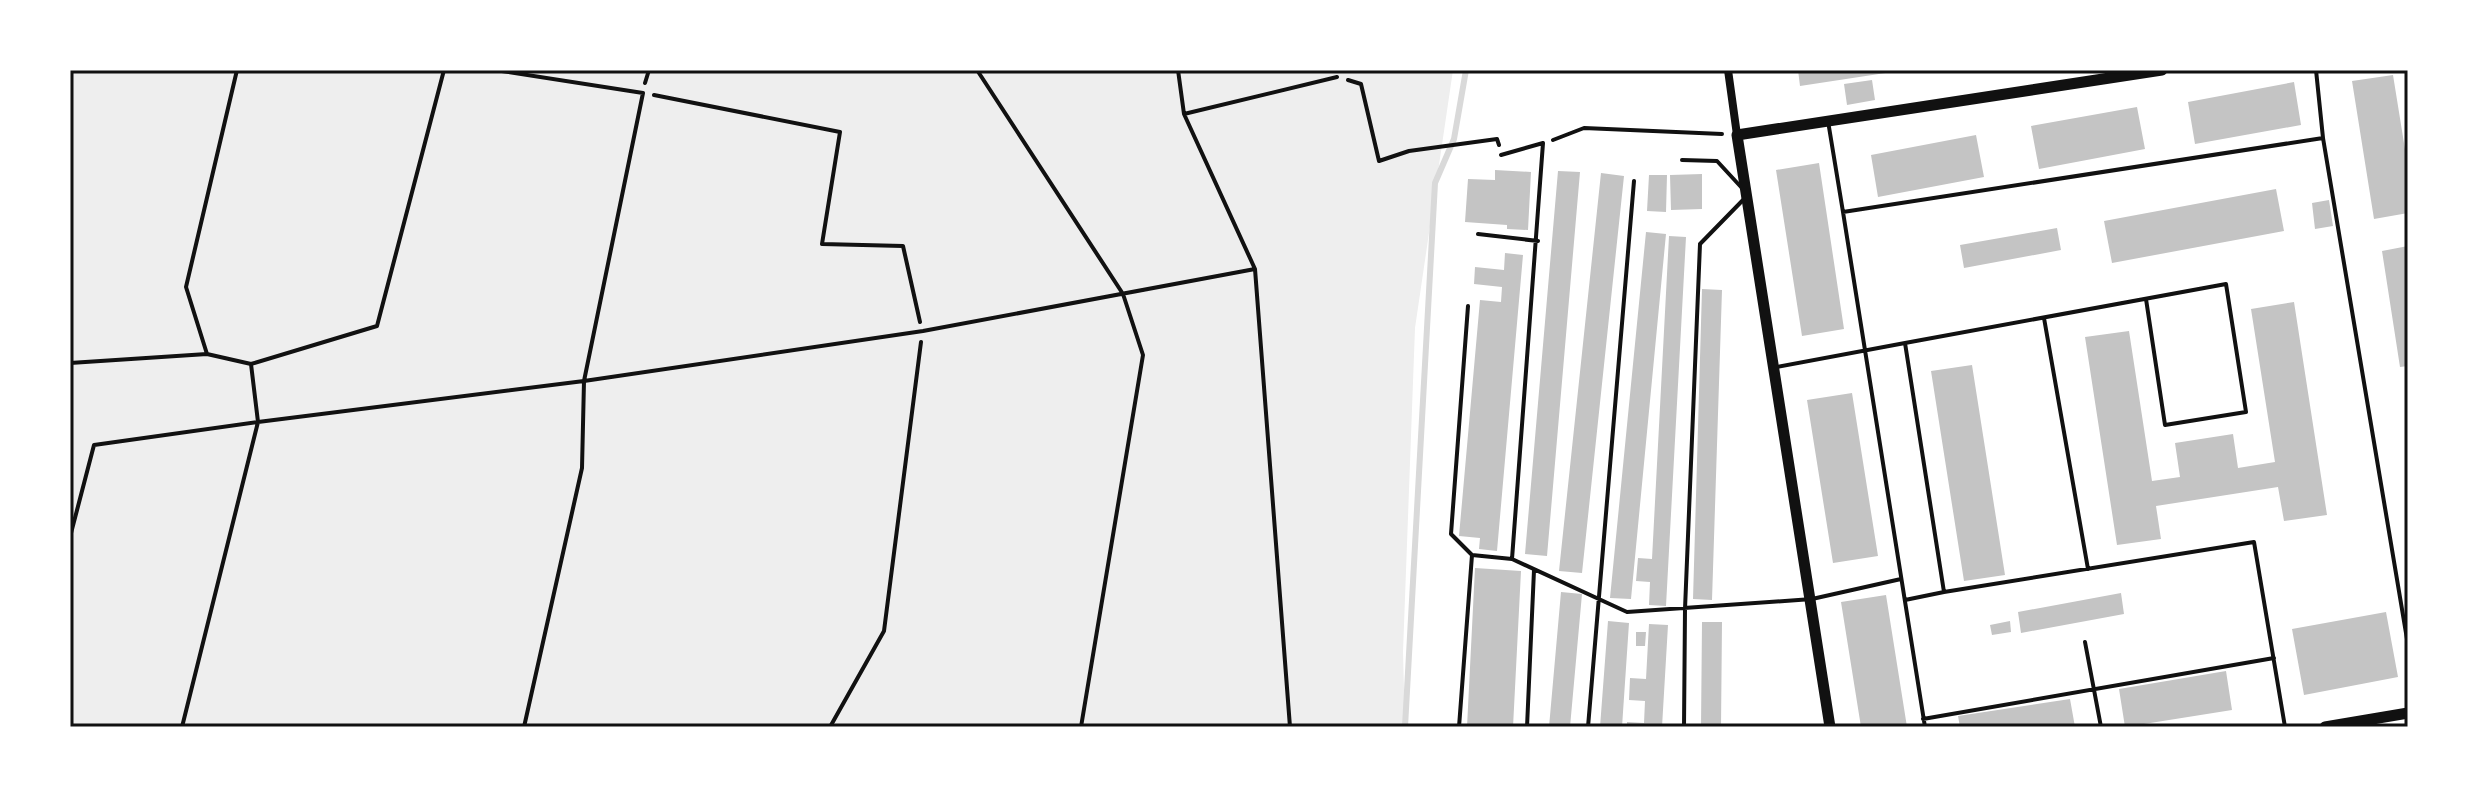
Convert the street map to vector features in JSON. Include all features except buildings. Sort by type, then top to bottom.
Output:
[{"type":"street","points":[[1728,70],[1830,727]]},
{"type":"street","points":[[1737,135],[2102,75],[2162,70]]},
{"type":"street","points":[[2325,727],[2353,725],[2408,713]]},
{"type":"lane","points":[[207,354],[186,287],[237,70]]},
{"type":"lane","points":[[70,363],[207,354],[251,364],[377,326],[444,70]]},
{"type":"lane","points":[[495,70],[643,93],[584,381],[582,468],[524,727]]},
{"type":"lane","points":[[977,70],[1123,294],[1143,355],[1081,727]]},
{"type":"lane","points":[[1178,70],[1184,114],[1255,269],[1290,727]]},
{"type":"lane","points":[[2316,70],[2323,138],[2408,645]]},
{"type":"lane","points":[[1184,114],[1337,77]]},
{"type":"lane","points":[[1828,120],[1925,727]]},
{"type":"lane","points":[[1843,212],[2323,138]]},
{"type":"lane","points":[[1501,155],[1543,143],[1512,559]]},
{"type":"lane","points":[[1682,160],[1717,161],[1748,195],[1700,244],[1685,609],[1684,727]]},
{"type":"lane","points":[[1588,727],[1634,181]]},
{"type":"lane","points":[[1478,234],[1538,241]]},
{"type":"lane","points":[[70,537],[94,445],[584,381],[923,331],[1255,269]]},
{"type":"lane","points":[[1775,368],[2226,284],[2246,412],[2165,425],[2146,299]]},
{"type":"lane","points":[[1468,306],[1451,534],[1472,555],[1512,559],[1627,612],[1812,599],[1901,579]]},
{"type":"lane","points":[[2044,318],[2088,569]]},
{"type":"lane","points":[[1905,343],[1944,592]]},
{"type":"lane","points":[[182,727],[258,422],[251,364]]},
{"type":"lane","points":[[1905,600],[2254,542],[2285,727]]},
{"type":"lane","points":[[1459,727],[1472,555]]},
{"type":"lane","points":[[1527,727],[1534,570]]},
{"type":"lane","points":[[2085,642],[2101,727]]},
{"type":"lane","points":[[1923,719],[2274,658]]},
{"type":"path","points":[[1337,77],[1361,84],[1379,161],[1409,151],[1497,139]]},
{"type":"path","points":[[1543,143],[1584,128],[1737,135]]},
{"type":"shaded area","points":[[70,70],[1453,70],[1415,328],[1403,652],[1405,727],[70,727]]},
{"type":"waterway","points":[[1405,727],[1435,183],[1454,139],[1466,70]]}]
